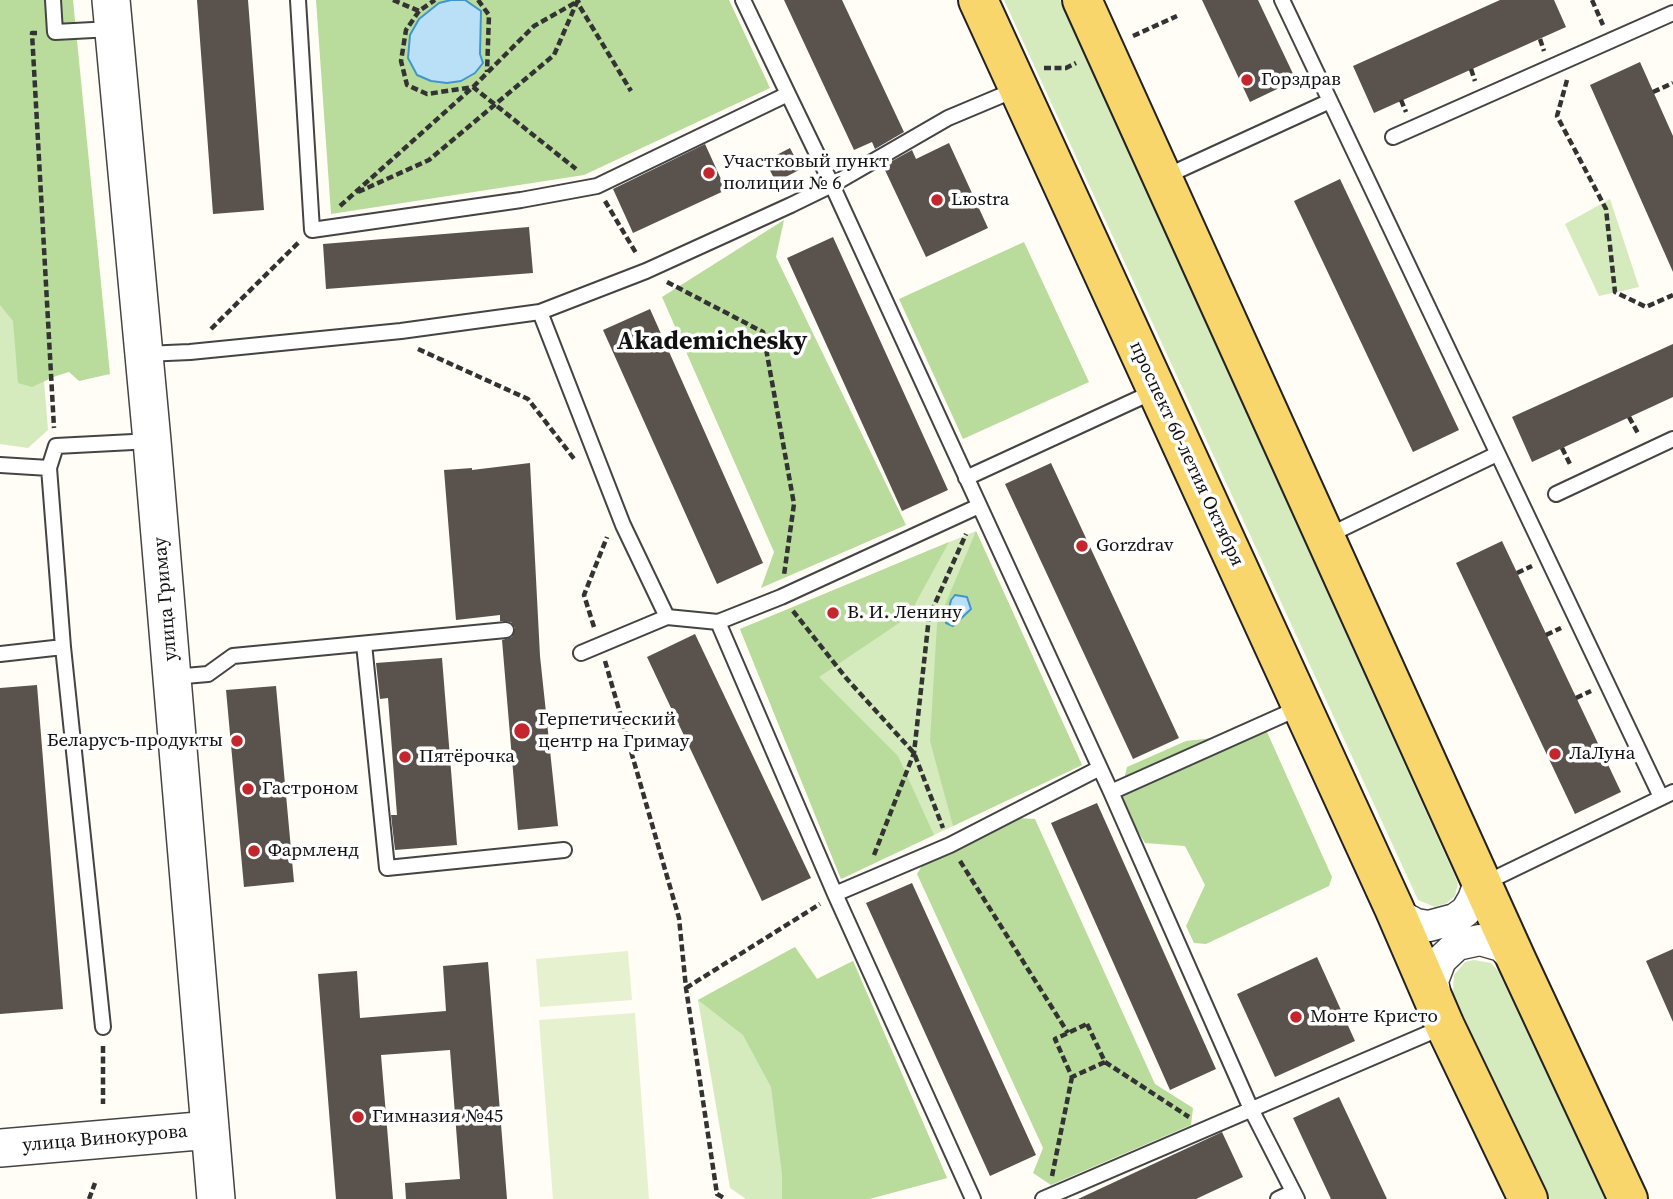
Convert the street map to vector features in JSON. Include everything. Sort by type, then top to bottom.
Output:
[{"type":"main road","name":"проспект 60-летия Октября","points":[[978,0],[1027,78],[1157,391],[1441,1015],[1528,1199]]},
{"type":"main road","points":[[1082,0],[1517,961],[1628,1195]]},
{"type":"street","name":"улица Гримау","points":[[112,14],[152,442],[216,1199]]},
{"type":"street","points":[[1394,908],[1416,924],[1429,926],[1455,919],[1466,911],[1474,899],[1481,878]]},
{"type":"street","name":"проспект 60-летия Октября","points":[[1441,1015],[1433,981],[1441,960],[1457,945],[1480,940],[1502,946],[1517,961]]},
{"type":"street","name":"улица Винокурова","points":[[0,1148],[210,1130]]},
{"type":"lane","points":[[53,0],[55,32],[112,14]]},
{"type":"lane","points":[[298,0],[312,230],[521,200],[597,186],[788,94]]},
{"type":"lane","points":[[743,0],[832,185],[1098,769],[1111,792],[1251,1109],[1295,1196],[1278,1199]]},
{"type":"lane","points":[[1282,0],[1497,454],[1667,794],[1481,878]]},
{"type":"lane","points":[[1393,137],[1673,13]]},
{"type":"lane","points":[[144,354],[190,352],[401,331],[540,312],[646,271],[832,185],[948,118],[1027,78]]},
{"type":"lane","points":[[1162,178],[1330,101]]},
{"type":"lane","points":[[540,312],[623,526],[667,617]]},
{"type":"lane","points":[[966,478],[1157,391]]},
{"type":"lane","points":[[1556,494],[1673,439]]},
{"type":"lane","points":[[103,1027],[63,647],[49,468],[55,446],[152,442]]},
{"type":"lane","points":[[1325,537],[1497,454]]},
{"type":"lane","points":[[0,465],[49,468]]},
{"type":"lane","points":[[581,653],[598,639],[667,617],[718,622],[781,597],[979,506]]},
{"type":"lane","points":[[718,622],[835,894],[973,1199]]},
{"type":"lane","points":[[172,677],[208,674],[233,656],[506,630]]},
{"type":"lane","points":[[364,644],[387,868],[564,850]]},
{"type":"lane","points":[[0,654],[63,647]]},
{"type":"lane","points":[[1111,792],[1301,707]]},
{"type":"lane","points":[[835,894],[950,845],[1098,769]]},
{"type":"lane","points":[[1045,1198],[1251,1109],[1441,1015]]},
{"type":"path","points":[[393,0],[419,11]]},
{"type":"path","points":[[436,0],[419,11],[406,30],[401,61],[407,85],[427,94],[473,87],[597,186],[646,271],[763,332],[794,504],[781,597],[847,679],[914,753],[950,845],[1068,1033]]},
{"type":"path","points":[[478,0],[489,15],[487,73]]},
{"type":"path","points":[[354,193],[429,160],[554,55],[578,1]]},
{"type":"path","points":[[190,352],[238,300],[312,230],[473,87],[534,26],[578,1]]},
{"type":"path","points":[[578,1],[631,91]]},
{"type":"path","points":[[1124,40],[1177,16]]},
{"type":"path","points":[[55,32],[32,33],[55,446]]},
{"type":"path","points":[[1027,78],[1066,68],[1086,58]]},
{"type":"path","points":[[1573,59],[1557,116],[1606,209],[1615,292],[1646,307],[1673,295]]},
{"type":"path","points":[[1653,92],[1673,83]]},
{"type":"path","points":[[401,331],[412,346],[528,400],[576,461]]},
{"type":"path","points":[[864,882],[914,753],[929,617],[979,506]]},
{"type":"path","points":[[610,531],[584,594],[679,918],[686,988],[717,1194],[726,1199]]},
{"type":"path","points":[[686,988],[835,894]]},
{"type":"path","points":[[1045,1198],[1072,1077],[1055,1039],[1087,1024],[1105,1062],[1206,1128]]},
{"type":"path","points":[[103,1027],[103,1104]]},
{"type":"path","points":[[1072,1077],[1105,1062]]},
{"type":"path","points":[[89,1199],[95,1183]]},
{"type":"green space","points":[[0,0],[14,10],[48,430],[28,448],[0,444]]},
{"type":"green space","points":[[0,0],[73,0],[110,374],[79,381],[69,372],[32,387],[18,383],[13,321],[0,305]]},
{"type":"green space","points":[[316,0],[729,0],[770,88],[584,175],[331,214]]},
{"type":"green space","points":[[1004,0],[1060,0],[1458,883],[1455,896],[1447,903],[1435,907],[1418,900]]},
{"type":"green space","points":[[1610,199],[1639,287],[1599,296],[1565,224]]},
{"type":"green space","points":[[784,220],[776,257],[906,525],[761,588],[774,552],[662,297]]},
{"type":"green space","points":[[1024,242],[1089,382],[963,439],[899,299]]},
{"type":"green space","points":[[976,531],[1082,765],[841,879],[740,629]]},
{"type":"green space","points":[[976,531],[1082,765],[953,826],[930,741],[937,624]]},
{"type":"green space","points":[[949,542],[908,617],[819,677],[898,756],[934,835],[841,879],[740,629]]},
{"type":"green space","points":[[1267,732],[1332,877],[1329,886],[1206,944],[1194,943],[1186,926],[1205,885],[1185,846],[1145,843],[1119,801],[1127,767],[1186,741]]},
{"type":"green space","points":[[1018,818],[1035,819],[1155,1084],[1193,1108],[1191,1125],[1051,1185],[1033,1173],[1043,1148],[917,874],[923,864]]},
{"type":"green space","points":[[795,947],[817,979],[853,961],[947,1178],[869,1199],[746,1199],[730,1188],[698,1000]]},
{"type":"green space","points":[[795,947],[817,979],[853,961],[947,1178],[869,1199],[782,1199],[782,1174],[771,1087],[743,1035],[698,1000]]},
{"type":"green space","points":[[628,951],[632,1000],[540,1007],[536,959]]},
{"type":"green space","points":[[1474,960],[1491,963],[1498,971],[1606,1199],[1549,1199],[1453,994],[1454,975],[1465,962]]},
{"type":"green space","points":[[635,1013],[649,1199],[553,1199],[539,1020]]},
{"type":"water","points":[[465,0],[481,11],[480,54],[483,63],[475,73],[461,81],[431,81],[417,75],[408,58],[410,35],[419,19],[439,3]]},
{"type":"water","points":[[955,595],[967,597],[971,609],[953,626],[946,623],[951,600]]},
{"type":"building","points":[[197,0],[248,0],[264,210],[213,214]]},
{"type":"building","points":[[784,0],[842,0],[904,132],[875,149],[872,142],[854,150]]},
{"type":"building","points":[[1202,0],[1258,0],[1296,80],[1250,102]]},
{"type":"building","points":[[1500,0],[1554,0],[1566,27],[1374,113],[1353,66]]},
{"type":"building","points":[[1640,62],[1673,136],[1673,272],[1590,85]]},
{"type":"building","name":"Lюstra","points":[[949,143],[988,228],[926,257],[883,166],[912,150],[916,159]]},
{"type":"building","points":[[705,144],[726,190],[633,233],[613,189]]},
{"type":"building","points":[[790,148],[801,169],[776,182],[765,161]]},
{"type":"building","points":[[1340,179],[1459,430],[1413,452],[1294,201]]},
{"type":"building","points":[[529,227],[533,273],[326,289],[323,244]]},
{"type":"building","points":[[833,237],[948,490],[902,511],[787,258]]},
{"type":"building","points":[[650,309],[763,563],[717,584],[603,330]]},
{"type":"building","points":[[1673,344],[1673,397],[1532,462],[1512,417]]},
{"type":"building","points":[[530,463],[540,656],[558,826],[518,830],[502,640],[512,637],[515,628],[511,622],[500,621],[500,615],[456,620],[444,470],[472,470]]},
{"type":"building","points":[[1051,463],[1179,738],[1133,759],[1005,484]]},
{"type":"building","points":[[1502,541],[1621,792],[1575,814],[1456,563]]},
{"type":"building","points":[[695,634],[811,878],[762,901],[647,657]]},
{"type":"building","points":[[442,658],[457,845],[395,850],[391,815],[397,815],[388,698],[380,699],[376,663]]},
{"type":"building","points":[[37,685],[63,1009],[0,1014],[0,688]]},
{"type":"building","points":[[276,686],[294,882],[244,887],[226,690]]},
{"type":"building","points":[[1097,803],[1216,1069],[1170,1090],[1051,823]]},
{"type":"building","points":[[912,883],[1036,1155],[990,1176],[866,903]]},
{"type":"building","points":[[1673,949],[1673,1022],[1646,961]]},
{"type":"building","name":"Монте Кристо","points":[[1317,957],[1355,1041],[1275,1077],[1237,994]]},
{"type":"building","name":"Гимназия №45","points":[[488,962],[507,1199],[406,1199],[405,1183],[460,1179],[450,1050],[381,1055],[393,1199],[336,1199],[318,974],[357,971],[360,1018],[446,1011],[443,966]]},
{"type":"building","points":[[1339,1097],[1387,1199],[1331,1199],[1293,1118]]},
{"type":"building","points":[[1222,1132],[1243,1177],[1196,1199],[1078,1199]]},
{"type":"place","name":"Горздрав","points":[[1247,80]]},
{"type":"place","name":"Участковый пункт полиции № 6","points":[[709,173]]},
{"type":"place","name":"Lюstra","points":[[937,200]]},
{"type":"place","name":"Gorzdrav","points":[[1082,546]]},
{"type":"place","name":"В. И. Ленину","points":[[833,613]]},
{"type":"place","name":"Герпетический центр на Гримау","points":[[522,731]]},
{"type":"place","name":"Беларусъ-продукты","points":[[237,741]]},
{"type":"place","name":"ЛаЛуна","points":[[1555,754]]},
{"type":"place","name":"Пятёрочка","points":[[405,757]]},
{"type":"place","name":"Гастроном","points":[[248,789]]},
{"type":"place","name":"Фармленд","points":[[254,851]]},
{"type":"place","name":"Монте Кристо","points":[[1296,1017]]},
{"type":"place","name":"Гимназия №45","points":[[358,1117]]},
{"type":"district","name":"Akademichesky","points":[[712,342]]}]
